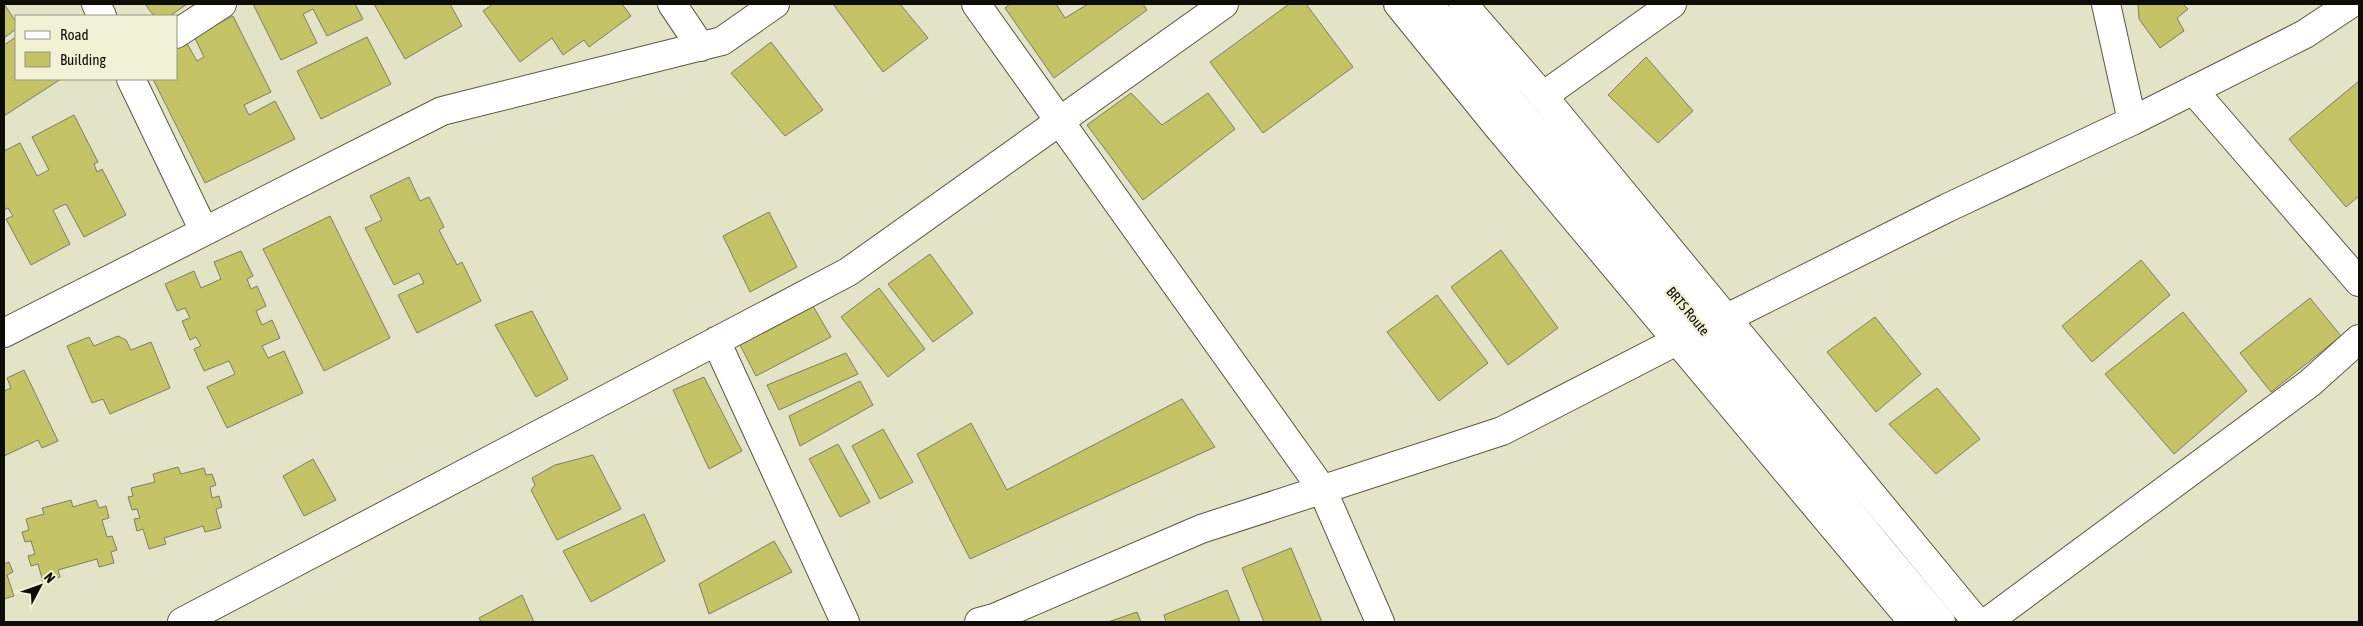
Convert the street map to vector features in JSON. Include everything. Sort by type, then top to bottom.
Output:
[{"type":"street","points":[[178,33],[222,4]]},
{"type":"street","points":[[672,4],[701,47]]},
{"type":"street","points":[[4,333],[442,111],[722,41],[775,4]]},
{"type":"street","points":[[976,4],[1322,489],[1380,622]]},
{"type":"street","points":[[182,622],[848,272],[1224,4]]},
{"type":"street","points":[[1398,4],[1498,127],[1913,622]]},
{"type":"street","name":"BRTS Route","points":[[1430,4],[1715,323],[1881,550],[1941,622]]},
{"type":"street","points":[[1463,4],[1543,96],[1715,323],[1977,622]]},
{"type":"street","points":[[1543,96],[1672,4]]},
{"type":"street","points":[[2106,4],[2132,121]]},
{"type":"street","points":[[989,621],[1201,529],[1502,431],[1678,340],[1947,208],[2132,121],[2305,34],[2350,4]]},
{"type":"street","points":[[131,80],[204,232]]},
{"type":"street","points":[[2193,90],[2359,282]]},
{"type":"street","points":[[1986,622],[2310,383],[2359,340]]},
{"type":"street","points":[[716,341],[845,622]]},
{"type":"building","points":[[4,4],[15,20],[15,30],[4,38]]},
{"type":"building","points":[[145,4],[187,4],[171,15],[153,15]]},
{"type":"building","points":[[253,4],[355,4],[363,19],[327,36],[313,9],[303,14],[317,43],[281,60]]},
{"type":"building","points":[[374,4],[450,4],[462,26],[405,59]]},
{"type":"building","points":[[493,4],[622,4],[631,16],[589,47],[584,40],[563,55],[552,38],[520,62],[483,11]]},
{"type":"building","points":[[833,4],[900,4],[928,38],[883,72]]},
{"type":"building","points":[[1010,4],[1056,4],[1065,18],[1088,4],[1143,4],[1147,10],[1054,78],[1005,8]]},
{"type":"building","points":[[1289,4],[1306,4],[1353,67],[1263,133],[1210,62]]},
{"type":"building","points":[[2138,4],[2183,4],[2188,9],[2177,18],[2184,31],[2160,48],[2139,19]]},
{"type":"building","points":[[233,16],[271,92],[244,105],[249,115],[275,101],[295,139],[205,183],[154,80],[178,80],[178,43],[185,40],[197,61],[204,57],[194,36]]},
{"type":"building","points":[[367,37],[391,84],[321,119],[297,71]]},
{"type":"building","points":[[15,38],[15,80],[59,80],[4,116],[4,45]]},
{"type":"building","points":[[771,42],[823,110],[785,136],[731,73]]},
{"type":"building","points":[[1646,57],[1693,111],[1658,143],[1608,95]]},
{"type":"building","points":[[2359,81],[2359,196],[2346,207],[2289,139]]},
{"type":"building","points":[[1131,93],[1162,125],[1208,93],[1235,129],[1143,200],[1087,125]]},
{"type":"building","points":[[74,115],[98,162],[94,164],[97,172],[102,169],[126,215],[84,237],[66,204],[53,210],[70,244],[31,265],[6,219],[13,216],[8,208],[4,210],[4,151],[20,143],[37,176],[49,170],[32,137]]},
{"type":"building","points":[[409,177],[420,201],[429,197],[444,227],[439,230],[457,265],[462,262],[481,301],[417,333],[398,295],[424,283],[419,273],[394,285],[365,228],[382,220],[370,196]]},
{"type":"building","points":[[769,212],[797,267],[750,292],[723,236]]},
{"type":"building","points":[[330,216],[390,338],[324,371],[263,249]]},
{"type":"building","points":[[1501,250],[1558,328],[1508,365],[1451,287]]},
{"type":"building","points":[[241,251],[253,276],[247,279],[251,289],[257,286],[266,306],[256,311],[262,325],[272,320],[280,338],[262,346],[268,358],[284,351],[303,393],[227,428],[207,387],[235,374],[229,361],[204,371],[194,349],[201,346],[196,337],[190,340],[182,321],[190,318],[185,308],[177,311],[165,284],[194,271],[201,288],[221,279],[214,262]]},
{"type":"building","points":[[930,254],[973,313],[933,342],[888,284]]},
{"type":"building","points":[[2141,260],[2170,295],[2092,362],[2062,326]]},
{"type":"building","points":[[879,288],[925,349],[888,377],[841,317]]},
{"type":"building","points":[[1437,295],[1488,363],[1439,401],[1387,332]]},
{"type":"building","points":[[2310,298],[2341,336],[2271,392],[2240,353]]},
{"type":"building","points":[[813,306],[831,337],[756,376],[740,345]]},
{"type":"building","points":[[532,311],[568,379],[536,397],[495,325]]},
{"type":"building","points":[[2183,312],[2247,391],[2174,454],[2105,374]]},
{"type":"building","points":[[1875,317],[1921,374],[1876,412],[1827,352]]},
{"type":"building","points":[[118,336],[126,340],[131,350],[151,342],[170,388],[110,414],[103,399],[92,403],[67,346],[89,337],[94,346]]},
{"type":"building","points":[[846,353],[858,374],[779,410],[767,385]]},
{"type":"building","points":[[24,370],[58,441],[42,448],[38,440],[4,456],[4,391],[11,388],[7,378]]},
{"type":"building","points":[[704,377],[742,451],[709,469],[673,390]]},
{"type":"building","points":[[860,381],[873,405],[800,446],[789,416]]},
{"type":"building","points":[[1937,388],[1980,439],[1936,474],[1889,424]]},
{"type":"building","points":[[1182,399],[1215,447],[970,559],[917,454],[971,423],[1007,490]]},
{"type":"building","points":[[883,429],[913,482],[880,499],[852,446]]},
{"type":"building","points":[[838,444],[870,502],[840,517],[809,459]]},
{"type":"building","points":[[593,455],[621,509],[557,540],[531,490],[535,485],[532,478],[555,465]]},
{"type":"building","points":[[313,459],[336,500],[304,516],[283,476]]},
{"type":"building","points":[[178,467],[181,474],[204,468],[206,475],[212,474],[216,485],[210,487],[212,498],[219,496],[222,507],[216,509],[221,528],[205,532],[203,526],[164,538],[166,544],[149,549],[143,529],[137,531],[134,519],[140,518],[137,509],[132,510],[128,497],[133,496],[131,488],[155,482],[153,474]]},
{"type":"building","points":[[71,500],[73,507],[96,500],[99,508],[106,506],[109,518],[102,520],[107,537],[112,536],[117,550],[111,552],[114,563],[99,567],[97,559],[58,570],[60,577],[43,582],[38,564],[31,566],[28,556],[35,554],[31,541],[25,542],[22,532],[29,530],[26,519],[44,514],[42,508]]},
{"type":"building","points":[[644,514],[665,561],[591,602],[563,551]]},
{"type":"building","points":[[774,541],[792,572],[709,614],[699,584]]},
{"type":"building","points":[[1291,548],[1322,622],[1264,622],[1242,568]]},
{"type":"building","points":[[9,562],[13,572],[7,575],[14,596],[4,599],[4,564]]},
{"type":"building","points":[[1227,590],[1240,622],[1166,622],[1164,615]]},
{"type":"building","points":[[522,595],[534,622],[481,622],[479,618]]},
{"type":"building","points":[[1137,612],[1141,622],[1108,622]]}]
